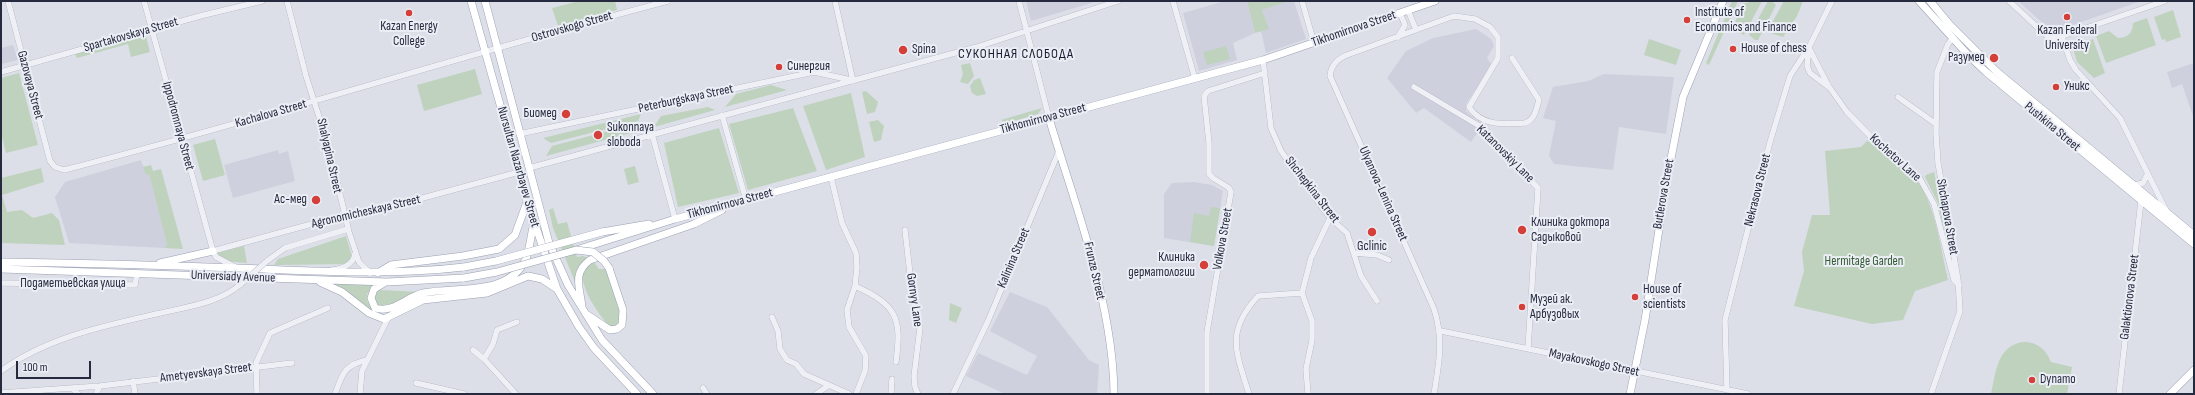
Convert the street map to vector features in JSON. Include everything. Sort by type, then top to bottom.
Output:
[{"type":"main road","name":"Nursultan Nazarbayev Street","points":[[471,1],[527,201],[557,289],[579,327],[607,364],[637,394]]},
{"type":"main road","name":"Nursultan Nazarbayev Street","points":[[485,1],[549,243],[568,285],[582,310],[616,356],[653,394]]},
{"type":"main road","name":"Tikhomirnova Street","points":[[675,219],[1263,60],[1435,1]]},
{"type":"main road","name":"Butlerova Street","points":[[1630,394],[1645,320],[1675,131],[1683,97],[1723,1]]},
{"type":"main road","name":"Pushkina Street","points":[[1919,1],[1991,77],[2194,244]]},
{"type":"main road","name":"Pushkina Street","points":[[1930,1],[1955,30],[1996,71],[2194,234]]},
{"type":"main road","points":[[1049,118],[1059,151]]},
{"type":"main road","name":"Frunze Street","points":[[1059,151],[1085,231],[1104,314],[1111,356],[1114,394]]},
{"type":"main road","points":[[373,274],[391,265],[464,256],[499,249],[515,235],[527,201]]},
{"type":"main road","points":[[576,250],[593,252],[604,260],[609,268],[623,310],[622,325],[617,329],[610,330],[582,310],[578,276],[584,264],[590,260],[694,224],[732,204]]},
{"type":"main road","name":"Universiady Avenue","points":[[1,262],[151,265],[373,274],[426,272],[496,261],[602,232],[675,219]]},
{"type":"main road","name":"Universiady Avenue","points":[[1,269],[387,282],[464,278],[497,272],[606,242],[675,219]]},
{"type":"main road","points":[[387,282],[377,286],[371,293],[372,304],[375,308],[382,310],[396,306],[409,298],[423,293],[494,285],[510,277],[520,268],[526,258],[534,223]]},
{"type":"main road","points":[[151,265],[213,251]]},
{"type":"main road","points":[[316,280],[342,292],[369,313],[380,318],[388,318],[410,304],[423,300],[487,293],[528,276],[542,279],[557,289]]},
{"type":"main road","points":[[2170,394],[2194,370]]},
{"type":"street","name":"Gazovaya Street","points":[[8,1],[50,161],[55,167]]},
{"type":"street","name":"Ippodromnaya Street","points":[[144,1],[213,251]]},
{"type":"street","name":"Spartakovskaya Street","points":[[1,72],[262,1]]},
{"type":"street","name":"Shalyapina Street","points":[[287,1],[355,252],[359,262],[373,274]]},
{"type":"street","name":"Ostrovskogo Street","points":[[486,52],[668,1]]},
{"type":"street","points":[[835,1],[853,81]]},
{"type":"street","points":[[1019,1],[1049,118]]},
{"type":"street","name":"Peterburgskaya Street","points":[[528,168],[853,81],[1027,32],[1118,1]]},
{"type":"street","points":[[1173,1],[1195,78]]},
{"type":"street","points":[[1302,1],[1314,43]]},
{"type":"street","name":"Nekrasova Street","points":[[1727,390],[1728,359],[1725,336],[1726,317],[1770,142],[1793,71],[1809,48],[1832,1]]},
{"type":"street","points":[[2009,1],[2047,36],[2054,39],[2165,1]]},
{"type":"street","name":"Tikhomirnova Street","points":[[1408,10],[1416,30]]},
{"type":"street","points":[[1398,37],[1405,25],[1400,13]]},
{"type":"street","points":[[1416,30],[1454,16],[1475,19],[1490,27],[1498,37],[1498,58],[1469,107],[1474,114],[1494,124],[1530,121],[1534,115],[1539,100],[1512,58]]},
{"type":"street","name":"Ulyanova-Lenina Street","points":[[1416,30],[1338,59],[1330,69],[1330,76],[1434,309],[1440,331],[1441,348],[1434,394]]},
{"type":"street","points":[[2062,37],[2070,60],[2076,70],[2120,118],[2146,175],[2167,212]]},
{"type":"street","name":"Shchapova Street","points":[[1931,394],[1960,312],[1959,284],[1938,163],[1936,124],[1937,72],[1948,44],[1953,38]]},
{"type":"street","points":[[1809,48],[1830,88]]},
{"type":"street","name":"Kochetov Lane","points":[[1809,48],[1808,70],[1816,79],[1830,88],[1847,112],[1878,144],[1920,177],[1934,204],[1954,280],[1959,284]]},
{"type":"street","name":"Kachalova Street","points":[[55,167],[64,170],[182,139],[486,52]]},
{"type":"street","name":"Shchepkina Street","points":[[1263,60],[1271,128],[1281,151],[1330,218],[1347,233],[1361,276],[1376,301]]},
{"type":"street","name":"Peterburgskaya Street","points":[[519,134],[814,72],[853,81]]},
{"type":"street","name":"Volkova Street","points":[[1206,394],[1207,332],[1231,192],[1230,188],[1209,174],[1209,143],[1204,96],[1208,91],[1265,73]]},
{"type":"street","name":"Katanovskiy Lane","points":[[1414,87],[1481,127],[1538,188],[1528,349]]},
{"type":"street","points":[[1898,97],[1936,124]]},
{"type":"street","points":[[722,115],[746,200]]},
{"type":"street","points":[[652,134],[675,219]]},
{"type":"street","name":"Kalinina Street","points":[[953,394],[988,321],[1059,151]]},
{"type":"street","name":"Agronomicheskaya Street","points":[[213,251],[330,219],[345,218],[519,172]]},
{"type":"street","points":[[2135,185],[2143,183],[2146,175]]},
{"type":"street","points":[[831,177],[842,223],[856,253],[857,267],[855,286],[847,310],[849,327],[866,356],[865,371],[856,394]]},
{"type":"street","name":"Galaktionova Street","points":[[2119,394],[2141,200]]},
{"type":"street","points":[[1308,394],[1306,369],[1312,340],[1312,321],[1302,293],[1311,258],[1330,218]]},
{"type":"street","points":[[1,371],[20,358],[58,340],[144,316],[226,296],[267,261],[285,248],[348,229]]},
{"type":"street","name":"Gornyy Lane","points":[[905,230],[913,300],[920,328],[914,376],[915,387],[918,394]]},
{"type":"street","points":[[213,251],[216,257],[236,268]]},
{"type":"street","points":[[326,271],[348,265],[355,257],[355,252]]},
{"type":"street","points":[[1354,254],[1377,255],[1389,260]]},
{"type":"street","name":"Подаметьевская улица","points":[[1,283],[135,285],[137,274]]},
{"type":"street","points":[[855,286],[877,296],[889,308],[897,322],[899,336],[896,362]]},
{"type":"street","points":[[1249,394],[1236,351],[1237,330],[1247,309],[1258,296],[1302,293]]},
{"type":"street","points":[[257,394],[256,363],[272,331],[328,308]]},
{"type":"street","points":[[772,317],[778,331],[780,349],[788,360],[796,364],[804,374],[828,386],[849,394]]},
{"type":"street","points":[[360,394],[362,371],[378,342],[388,318]]},
{"type":"street","points":[[484,359],[497,330],[517,322]]},
{"type":"street","name":"Mayakovskogo Street","points":[[1440,331],[1634,372],[1748,394]]},
{"type":"street","points":[[473,350],[484,359],[516,394]]},
{"type":"street","points":[[334,394],[345,369],[353,364],[367,360]]},
{"type":"street","name":"Ametyevskaya Street","points":[[1,393],[100,386],[133,381],[214,373],[256,366],[292,363]]},
{"type":"street","points":[[891,394],[892,380]]},
{"type":"street","points":[[133,381],[135,394]]},
{"type":"street","points":[[416,383],[464,394]]},
{"type":"street","points":[[96,394],[100,386]]},
{"type":"street","points":[[816,394],[828,386]]},
{"type":"street","points":[[72,388],[78,394]]},
{"type":"street","points":[[703,388],[707,394]]},
{"type":"shaded area","points":[[1026,1],[1098,1],[1031,21]]},
{"type":"shaded area","points":[[1225,1],[1247,1],[1255,33],[1233,43],[1237,60],[1199,71],[1183,13]]},
{"type":"shaded area","points":[[1289,1],[1294,1],[1306,39],[1266,53],[1261,31],[1268,29],[1262,10]]},
{"type":"shaded area","name":"Kazan Federal University","points":[[2018,1],[2141,1],[2053,32]]},
{"type":"shaded area","points":[[1476,29],[1491,39],[1494,46],[1487,58],[1492,65],[1466,104],[1466,111],[1482,126],[1471,142],[1424,108],[1416,113],[1387,78],[1406,51],[1433,38]]},
{"type":"shaded area","points":[[13,45],[18,60],[1,64],[1,48]]},
{"type":"shaded area","points":[[2194,63],[2194,119],[2182,84],[2172,88],[2167,72]]},
{"type":"shaded area","points":[[1604,74],[1674,77],[1666,134],[1619,127],[1613,170],[1554,164],[1549,156],[1556,121],[1543,118],[1553,87],[1588,81]]},
{"type":"shaded area","points":[[278,150],[279,154],[288,151],[295,181],[233,198],[224,165]]},
{"type":"shaded area","points":[[141,160],[146,174],[149,174],[167,245],[164,248],[69,243],[55,197],[65,182]]},
{"type":"shaded area","points":[[1194,182],[1212,185],[1223,191],[1214,246],[1164,238],[1164,194],[1172,183]]},
{"type":"shaded area","points":[[1010,292],[1047,307],[1089,360],[1099,365],[1097,394],[1005,394],[966,376],[978,353],[1027,375],[1037,356],[990,331]]},
{"type":"green space","points":[[579,1],[615,1],[617,10],[558,26],[552,8]]},
{"type":"green space","points":[[1247,1],[1289,1],[1262,10],[1269,29],[1255,33]]},
{"type":"green space","points":[[1732,1],[1738,1],[1709,65],[1706,63]]},
{"type":"green space","points":[[1753,1],[1762,1],[1744,35],[1732,29],[1743,4]]},
{"type":"green space","points":[[1768,1],[1772,1],[1776,5],[1758,40],[1755,40],[1749,35]]},
{"type":"green space","points":[[1784,1],[1803,1],[1797,16],[1783,37],[1767,32]]},
{"type":"green space","points":[[2173,10],[2181,37],[2166,42],[2165,39],[2162,40],[2154,17]]},
{"type":"green space","points":[[2147,18],[2156,45],[2106,63],[2096,36],[2109,31],[2118,38],[2127,36],[2132,30],[2133,23]]},
{"type":"green space","points":[[146,36],[150,52],[131,57],[128,44],[77,58],[75,54]]},
{"type":"green space","points":[[1649,39],[1681,50],[1676,65],[1644,55]]},
{"type":"green space","points":[[2093,39],[2105,73],[2094,78],[2077,62],[2073,48]]},
{"type":"green space","points":[[1226,46],[1230,59],[1207,65],[1203,52]]},
{"type":"green space","points":[[970,63],[974,76],[968,84],[960,82],[963,74],[961,65]]},
{"type":"green space","points":[[475,69],[482,94],[424,111],[417,85]]},
{"type":"green space","points":[[19,73],[38,145],[6,153],[1,133],[1,78]]},
{"type":"green space","points":[[980,78],[986,94],[977,96],[972,93],[970,86],[974,80]]},
{"type":"green space","points":[[771,85],[787,90],[725,107],[736,94]]},
{"type":"green space","points":[[866,91],[878,102],[875,112],[867,114],[862,92]]},
{"type":"green space","points":[[851,93],[865,157],[826,170],[803,106]]},
{"type":"green space","points":[[708,107],[715,110],[654,127],[661,116]]},
{"type":"green space","points":[[793,108],[817,171],[748,190],[729,124]]},
{"type":"green space","points":[[1042,108],[1038,114],[1007,123],[1001,120]]},
{"type":"green space","points":[[641,114],[638,121],[551,143],[543,138]]},
{"type":"green space","points":[[878,120],[884,126],[881,140],[874,142],[869,122]]},
{"type":"green space","points":[[639,123],[645,129],[546,156],[552,146]]},
{"type":"green space","points":[[719,128],[739,193],[678,207],[664,143]]},
{"type":"green space","points":[[215,139],[225,175],[203,181],[193,145]]},
{"type":"green space","name":"Hermitage Garden","points":[[1868,140],[1910,173],[1922,188],[1928,199],[1936,226],[1948,280],[1915,291],[1903,320],[1872,324],[1794,306],[1804,271],[1802,252],[1812,215],[1830,215],[1825,151],[1861,147]]},
{"type":"green space","points":[[151,165],[153,171],[161,169],[183,249],[164,248],[167,245],[149,174],[146,175],[143,167]]},
{"type":"green space","points":[[635,166],[639,182],[628,185],[624,169]]},
{"type":"green space","points":[[41,168],[44,182],[2,195],[7,212],[22,210],[33,218],[52,213],[59,220],[65,245],[1,243],[1,178]]},
{"type":"green space","points":[[1934,172],[1955,271],[1953,272],[1938,203],[1925,177],[1926,175]]},
{"type":"green space","points":[[1211,207],[1220,208],[1214,246],[1190,242],[1194,213],[1209,216]]},
{"type":"green space","points":[[553,208],[558,224],[567,222],[577,257],[583,256],[590,259],[577,270],[575,282],[553,228],[549,210]]},
{"type":"green space","points":[[346,236],[352,257],[346,264],[274,265],[278,259]]},
{"type":"green space","points":[[244,246],[247,263],[224,261],[216,253]]},
{"type":"green space","points":[[594,262],[599,269],[606,269],[621,312],[619,326],[610,328],[595,307],[584,286],[582,269]]},
{"type":"green space","points":[[330,283],[375,285],[367,294],[367,301],[375,313],[353,296]]},
{"type":"green space","points":[[380,290],[422,292],[389,307],[377,305],[374,294]]},
{"type":"green space","points":[[950,303],[962,308],[956,323],[949,320]]},
{"type":"green space","name":"Dynamo","points":[[2024,342],[2033,343],[2040,347],[2044,350],[2051,362],[2072,367],[2067,394],[1991,394],[1999,361],[2003,354],[2008,348],[2015,344]]},
{"type":"place","name":"Kazan Energy College","points":[[409,13]]},
{"type":"place","name":"Kazan Federal University","points":[[2067,17]]},
{"type":"place","name":"Institute of Economics and Finance","points":[[1687,20]]},
{"type":"place","name":"House of chess","points":[[1733,49]]},
{"type":"place","name":"Spina","points":[[903,50]]},
{"type":"place","name":"Разумед","points":[[1994,58]]},
{"type":"place","name":"Синергия","points":[[779,67]]},
{"type":"place","name":"Уникс","points":[[2056,87]]},
{"type":"place","name":"Биомед","points":[[566,114]]},
{"type":"place","name":"Sukonnaya sloboda","points":[[598,135]]},
{"type":"place","name":"Ас-мед","points":[[316,200]]},
{"type":"place","name":"Клиника доктора Садыковой","points":[[1522,230]]},
{"type":"place","name":"Gclinic","points":[[1372,232]]},
{"type":"place","name":"Клиника дерматологии","points":[[1204,265]]},
{"type":"place","name":"House of scientists","points":[[1635,297]]},
{"type":"place","name":"Музей ак. Арбузовых","points":[[1522,307]]},
{"type":"place","name":"Dynamo","points":[[2032,380]]},
{"type":"district","name":"СУКОННАЯ СЛОБОДА","points":[[1016,54]]}]
